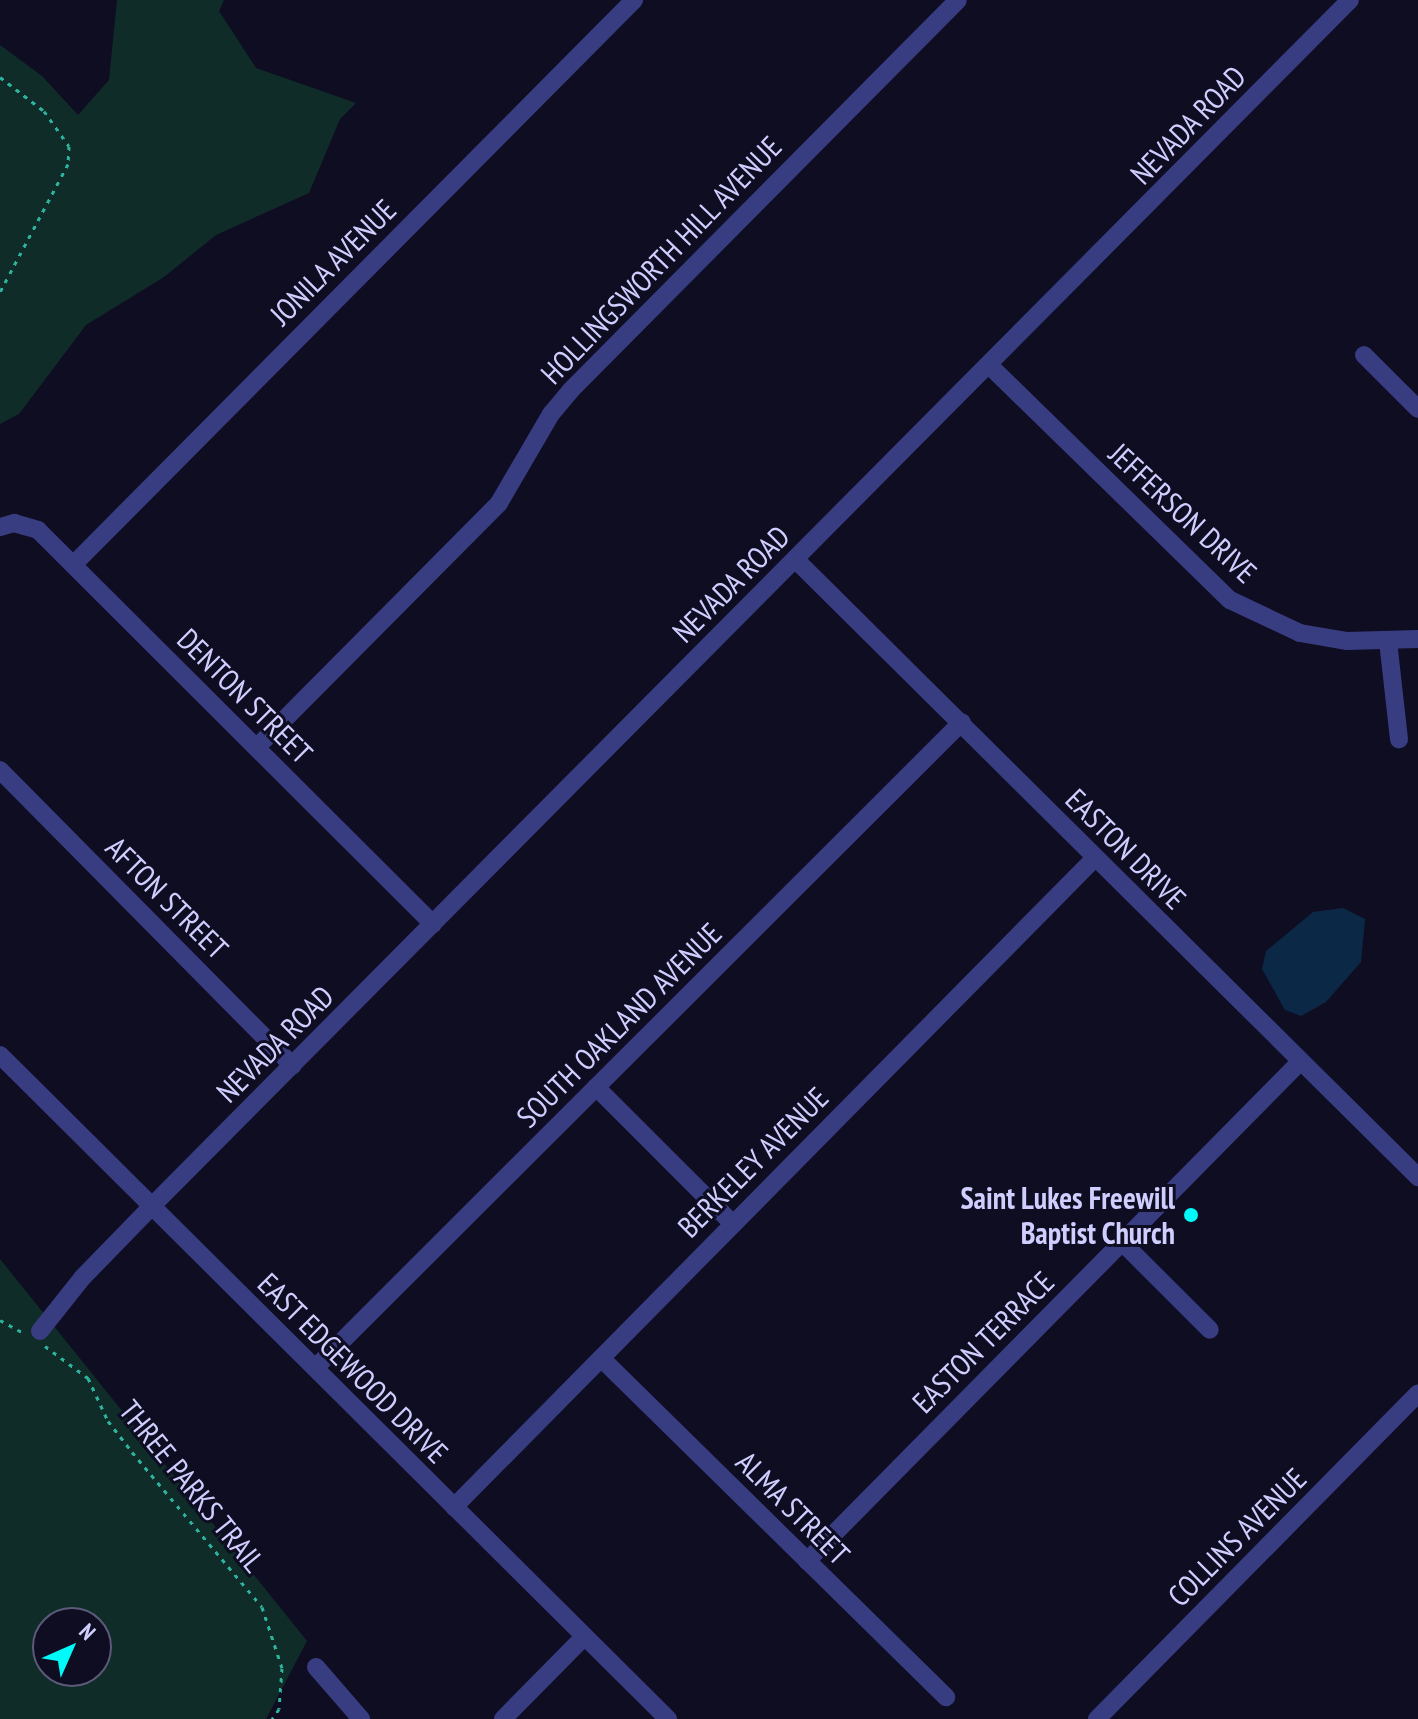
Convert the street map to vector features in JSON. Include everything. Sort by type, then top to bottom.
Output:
[{"type":"street","name":"JONILA AVENUE","points":[[74,564],[634,0]]},
{"type":"street","name":"HOLLINGSWORTH HILL AVENUE","points":[[257,747],[499,503],[551,414],[571,390],[958,0]]},
{"type":"street","name":"NEVADA ROAD","points":[[37,1337],[83,1277],[151,1207],[990,366],[1350,0]]},
{"type":"street","points":[[1364,355],[1418,409]]},
{"type":"street","name":"JEFFERSON DRIVE","points":[[990,366],[1230,600],[1300,633],[1347,641],[1418,639]]},
{"type":"street","name":"DENTON STREET","points":[[3,521],[38,530],[433,924]]},
{"type":"street","name":"EASTON DRIVE","points":[[795,559],[962,722],[1094,859],[1418,1177]]},
{"type":"street","points":[[1388,641],[1399,739]]},
{"type":"street","name":"SOUTH OAKLAND AVENUE","points":[[315,1368],[962,722]]},
{"type":"street","name":"AFTON STREET","points":[[0,770],[293,1066]]},
{"type":"street","name":"BERKELEY AVENUE","points":[[454,1507],[1094,859]]},
{"type":"street","name":"EAST EDGEWOOD DRIVE","points":[[0,1055],[668,1719]]},
{"type":"street","name":"EASTON TERRACE","points":[[807,1561],[1300,1062]]},
{"type":"street","points":[[596,1087],[733,1224]]},
{"type":"street","points":[[1122,1242],[1210,1330]]},
{"type":"street","name":"ALMA STREET","points":[[601,1358],[946,1697]]},
{"type":"street","name":"COLLINS AVENUE","points":[[1097,1719],[1418,1394]]},
{"type":"street","points":[[503,1719],[584,1637]]},
{"type":"street","points":[[316,1667],[361,1719]]},
{"type":"path","points":[[0,77],[44,111],[69,146],[68,164],[0,292]]},
{"type":"path","name":"THREE PARKS TRAIL","points":[[0,1320],[37,1337],[88,1378],[108,1421],[262,1607],[282,1668],[279,1709],[272,1719]]},
{"type":"green space","points":[[117,0],[224,0],[219,11],[256,68],[356,103],[340,119],[309,193],[216,235],[164,277],[86,325],[19,414],[0,424],[0,45],[42,76],[78,115],[109,80]]},
{"type":"green space","points":[[0,1259],[307,1641],[266,1719],[0,1719]]},
{"type":"water","points":[[1343,908],[1365,919],[1361,962],[1326,1002],[1301,1016],[1285,1010],[1262,969],[1266,951],[1313,912]]},
{"type":"place","name":"Saint Lukes Freewill Baptist Church","points":[[1191,1215]]}]
